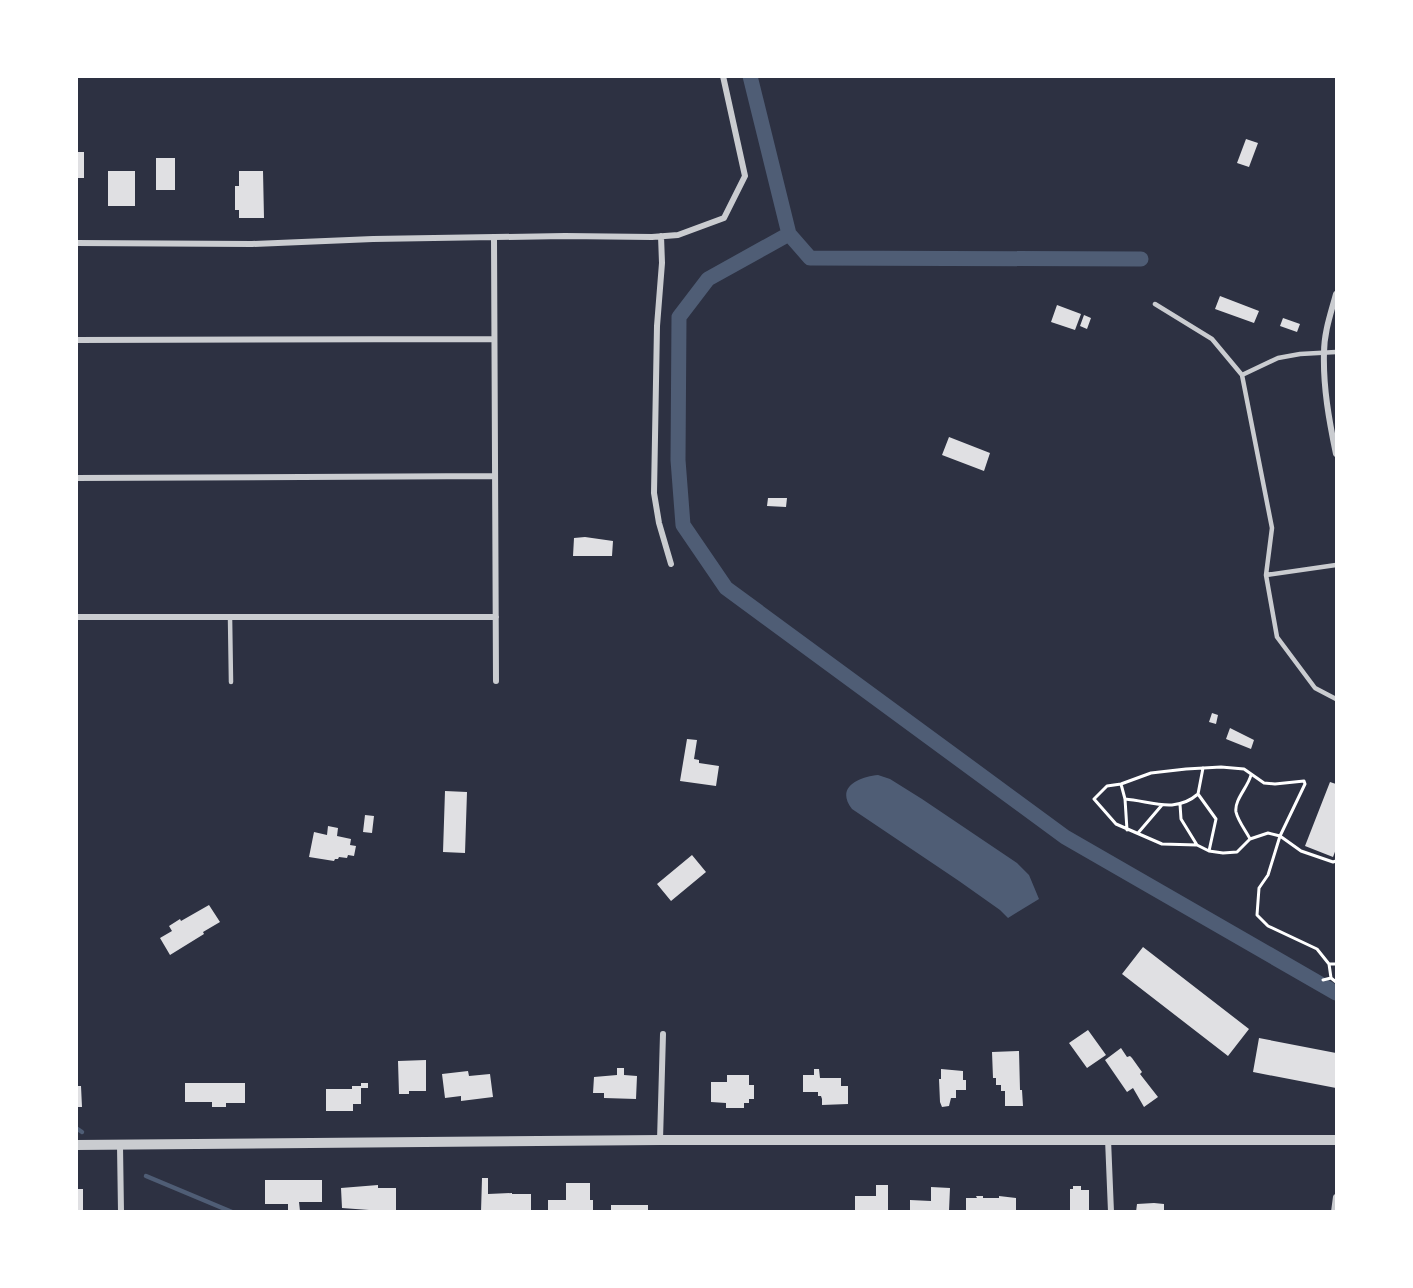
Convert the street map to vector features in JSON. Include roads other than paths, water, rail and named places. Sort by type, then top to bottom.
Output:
[{"type":"street","points":[[76,243],[252,244],[494,237],[678,235],[724,218],[745,176],[723,76]]},
{"type":"street","points":[[661,236],[654,493],[658,523],[670,564]]},
{"type":"street","points":[[494,237],[496,681]]},
{"type":"street","points":[[1336,294],[1324,352],[1326,406],[1336,454]]},
{"type":"street","points":[[76,339],[494,339]]},
{"type":"street","points":[[76,478],[495,476]]},
{"type":"street","points":[[76,617],[496,617]]},
{"type":"street","points":[[660,1140],[663,1034]]},
{"type":"street","points":[[1108,1139],[1111,1212]]},
{"type":"street","points":[[76,1145],[660,1140],[1336,1140]]},
{"type":"street","points":[[120,1146],[121,1212]]},
{"type":"street","points":[[1334,1212],[1336,1197]]},
{"type":"lane","points":[[1155,304],[1212,339],[1242,375],[1272,528],[1266,575],[1277,637],[1315,688],[1336,699]]},
{"type":"lane","points":[[1242,375],[1278,358],[1336,352]]},
{"type":"lane","points":[[1266,575],[1336,566]]},
{"type":"lane","points":[[230,617],[231,682]]},
{"type":"water","points":[[878,775],[890,779],[922,799],[1017,863],[1029,875],[1039,899],[1008,918],[959,881],[852,809],[847,801],[848,789],[857,781]]},
{"type":"waterway","points":[[750,76],[789,234],[810,258],[1141,259]]},
{"type":"waterway","points":[[789,234],[708,279],[679,317],[678,460],[683,525],[726,588],[1065,837],[1336,993]]},
{"type":"waterway","points":[[76,1128],[82,1132]]},
{"type":"waterway","points":[[146,1176],[232,1212]]}]
